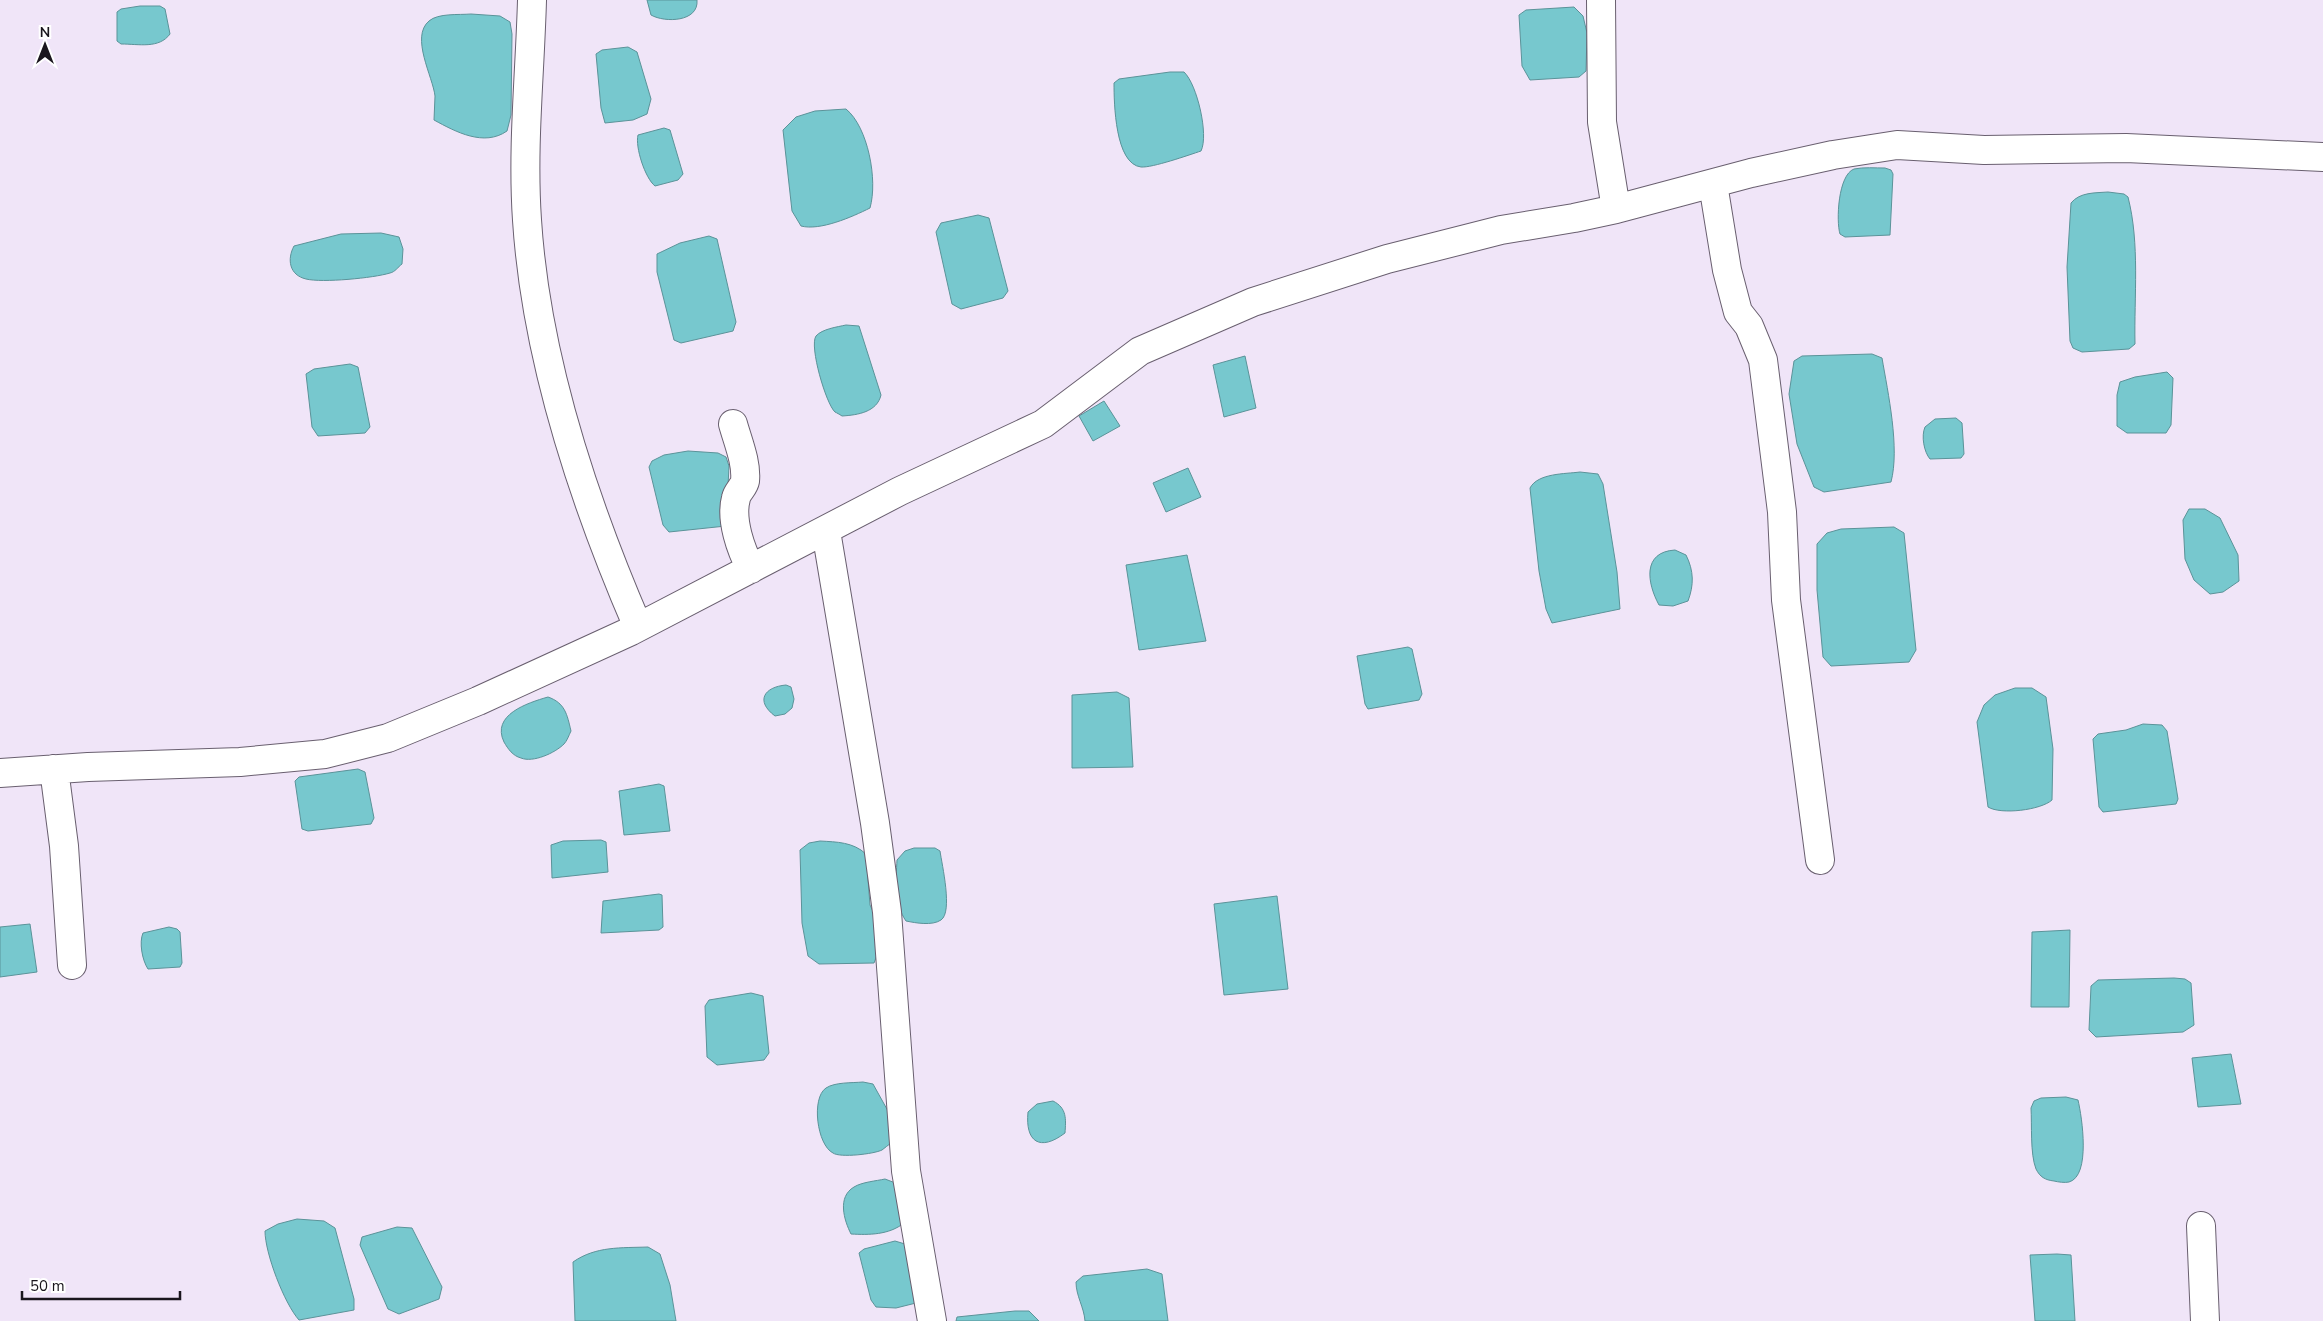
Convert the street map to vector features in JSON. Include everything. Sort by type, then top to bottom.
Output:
[{"type":"street","points":[[532,0],[526,168],[527,220],[535,284],[551,371],[579,474],[617,579],[638,627]]},
{"type":"street","points":[[1601,0],[1602,122],[1616,208]]},
{"type":"street","points":[[0,773],[54,769],[240,762],[325,754],[388,738],[478,701],[638,627],[900,491],[1043,424],[1140,351],[1253,302],[1387,259],[1501,230],[1574,218],[1833,155],[1897,145],[1984,150],[2126,148],[2323,156]]},
{"type":"street","points":[[1713,184],[1727,270],[1738,312],[1749,326],[1763,360],[1782,512],[1788,609],[1820,860]]},
{"type":"street","points":[[733,424],[744,467],[745,483],[736,496],[734,510],[743,554],[751,569]]},
{"type":"street","points":[[826,530],[875,823],[887,912],[906,1171],[932,1321]]},
{"type":"street","points":[[54,769],[64,846],[72,965]]},
{"type":"street","points":[[2201,1226],[2205,1321]]},
{"type":"water","points":[[647,0],[697,0],[693,13],[687,17],[672,20],[657,18],[651,15]]},
{"type":"water","points":[[140,6],[160,6],[165,9],[170,34],[165,39],[154,44],[121,44],[117,41],[117,12],[121,9]]},
{"type":"water","points":[[1574,7],[1583,16],[1587,33],[1586,71],[1579,77],[1530,80],[1522,66],[1519,15],[1526,10]]},
{"type":"water","points":[[471,14],[500,16],[510,22],[512,34],[511,115],[507,131],[489,138],[470,136],[434,120],[435,96],[422,47],[424,28],[433,18]]},
{"type":"water","points":[[628,47],[637,52],[651,99],[647,114],[633,120],[605,123],[601,108],[596,54],[602,50]]},
{"type":"water","points":[[1184,72],[1193,87],[1203,122],[1204,134],[1201,151],[1162,163],[1141,167],[1132,163],[1121,144],[1116,118],[1114,83],[1119,79]]},
{"type":"water","points":[[846,109],[854,117],[860,128],[869,155],[873,183],[870,208],[826,225],[817,227],[801,226],[792,211],[783,130],[796,117],[815,111]]},
{"type":"water","points":[[664,128],[670,130],[683,174],[678,180],[655,186],[651,182],[642,162],[637,140],[638,135]]},
{"type":"water","points":[[1885,168],[1891,170],[1893,174],[1890,235],[1845,237],[1840,234],[1838,209],[1844,180],[1854,169]]},
{"type":"water","points":[[2108,192],[2124,194],[2128,197],[2132,215],[2136,270],[2135,344],[2129,349],[2082,352],[2073,348],[2070,341],[2067,267],[2071,203],[2083,195]]},
{"type":"water","points":[[978,215],[989,218],[1008,291],[1003,298],[961,309],[952,304],[936,232],[941,223]]},
{"type":"water","points":[[381,233],[399,237],[403,249],[402,264],[395,271],[361,278],[314,280],[300,277],[291,266],[290,261],[294,246],[341,234]]},
{"type":"water","points":[[709,236],[717,239],[736,322],[733,331],[681,343],[674,340],[657,272],[657,254],[680,243]]},
{"type":"water","points":[[846,325],[859,326],[881,395],[879,401],[866,412],[842,416],[835,412],[827,398],[820,375],[814,342],[816,336],[822,332]]},
{"type":"water","points":[[1872,354],[1882,358],[1890,404],[1894,437],[1891,482],[1824,492],[1814,487],[1797,444],[1789,394],[1794,361],[1802,356]]},
{"type":"water","points":[[1245,356],[1256,408],[1224,417],[1213,365]]},
{"type":"water","points":[[350,364],[358,367],[370,427],[365,433],[318,436],[312,427],[306,374],[314,369]]},
{"type":"water","points":[[2167,372],[2173,378],[2171,425],[2166,433],[2127,433],[2117,426],[2117,395],[2120,382],[2135,377]]},
{"type":"water","points":[[1104,401],[1120,426],[1093,441],[1079,416]]},
{"type":"water","points":[[1956,418],[1962,423],[1964,454],[1961,458],[1930,459],[1924,444],[1923,435],[1925,427],[1935,419]]},
{"type":"water","points":[[688,451],[718,453],[726,457],[729,466],[726,526],[669,532],[663,525],[649,467],[652,461],[664,455]]},
{"type":"water","points":[[1188,468],[1201,497],[1166,512],[1153,483]]},
{"type":"water","points":[[1580,472],[1598,474],[1603,484],[1617,572],[1620,609],[1552,623],[1546,609],[1539,571],[1530,488],[1539,479],[1545,477]]},
{"type":"water","points":[[2189,509],[2205,509],[2220,518],[2238,555],[2239,581],[2223,592],[2210,594],[2194,580],[2185,559],[2183,520]]},
{"type":"water","points":[[1894,527],[1904,533],[1916,650],[1909,662],[1831,666],[1823,657],[1817,590],[1817,544],[1827,533],[1841,529]]},
{"type":"water","points":[[1675,550],[1686,555],[1691,567],[1692,584],[1690,595],[1688,601],[1673,606],[1659,605],[1650,578],[1652,562],[1664,552]]},
{"type":"water","points":[[1187,555],[1206,641],[1139,650],[1126,565]]},
{"type":"water","points":[[1408,647],[1412,649],[1422,694],[1419,700],[1368,709],[1365,704],[1357,656]]},
{"type":"water","points":[[786,685],[791,687],[794,699],[792,708],[785,714],[775,716],[765,705],[765,696],[772,689]]},
{"type":"water","points":[[2015,688],[2032,688],[2046,697],[2053,749],[2052,800],[2047,804],[2030,809],[2002,811],[1988,807],[1977,722],[1984,705],[1995,695]]},
{"type":"water","points":[[1117,692],[1129,698],[1133,767],[1072,768],[1072,695]]},
{"type":"water","points":[[548,697],[558,702],[566,714],[571,731],[567,740],[550,754],[538,758],[526,759],[516,756],[504,742],[501,733],[502,724],[507,717],[521,707]]},
{"type":"water","points":[[2143,724],[2162,725],[2167,731],[2178,799],[2176,804],[2103,812],[2099,807],[2093,739],[2098,734],[2126,730]]},
{"type":"water","points":[[358,769],[365,772],[374,818],[371,824],[308,831],[302,829],[295,781],[299,777]]},
{"type":"water","points":[[659,784],[664,786],[670,831],[624,835],[619,791]]},
{"type":"water","points":[[601,840],[606,842],[608,872],[552,878],[551,845],[563,841]]},
{"type":"water","points":[[820,841],[839,842],[850,845],[866,854],[870,905],[877,920],[877,955],[874,963],[819,964],[808,956],[802,923],[800,850],[809,843]]},
{"type":"water","points":[[914,848],[935,848],[940,851],[946,888],[946,908],[941,920],[937,922],[924,924],[906,921],[899,907],[896,875],[897,860],[905,851]]},
{"type":"water","points":[[662,895],[663,927],[659,930],[601,933],[603,901]]},
{"type":"water","points":[[1277,896],[1288,989],[1224,995],[1214,904]]},
{"type":"water","points":[[30,924],[37,972],[0,977],[0,927]]},
{"type":"water","points":[[169,927],[180,932],[182,963],[180,967],[148,969],[142,951],[141,941],[143,933]]},
{"type":"water","points":[[2070,930],[2069,1007],[2031,1007],[2032,932]]},
{"type":"water","points":[[2185,979],[2191,983],[2194,1025],[2183,1032],[2096,1037],[2089,1030],[2091,986],[2098,980]]},
{"type":"water","points":[[751,993],[763,996],[769,1053],[764,1060],[717,1065],[707,1057],[705,1006],[709,1000]]},
{"type":"water","points":[[2231,1054],[2241,1104],[2198,1107],[2192,1058]]},
{"type":"water","points":[[863,1082],[873,1084],[888,1111],[891,1143],[882,1150],[872,1153],[849,1155],[833,1153],[827,1148],[820,1132],[817,1111],[821,1093],[826,1088],[834,1085]]},
{"type":"water","points":[[2066,1097],[2078,1100],[2083,1132],[2083,1158],[2076,1177],[2069,1182],[2051,1181],[2041,1176],[2034,1163],[2031,1108],[2034,1101],[2041,1098]]},
{"type":"water","points":[[1053,1101],[1061,1107],[1065,1114],[1065,1133],[1048,1142],[1036,1141],[1029,1131],[1028,1112],[1037,1104]]},
{"type":"water","points":[[885,1179],[898,1184],[904,1223],[885,1232],[851,1234],[844,1216],[845,1197],[857,1185]]},
{"type":"water","points":[[297,1219],[324,1221],[335,1228],[354,1299],[354,1310],[299,1320],[293,1312],[272,1264],[265,1231],[278,1224]]},
{"type":"water","points":[[397,1227],[412,1228],[442,1287],[439,1299],[399,1314],[388,1309],[360,1245],[362,1237]]},
{"type":"water","points":[[895,1241],[905,1244],[910,1251],[916,1303],[896,1308],[876,1307],[871,1300],[859,1253],[864,1249]]},
{"type":"water","points":[[648,1247],[660,1254],[670,1285],[676,1321],[575,1321],[573,1262],[600,1250]]},
{"type":"water","points":[[2030,1255],[2071,1255],[2075,1321],[2035,1321]]},
{"type":"water","points":[[1147,1269],[1162,1274],[1168,1321],[1085,1321],[1076,1282],[1083,1276]]},
{"type":"water","points":[[1029,1311],[1039,1321],[956,1321],[957,1317]]}]
